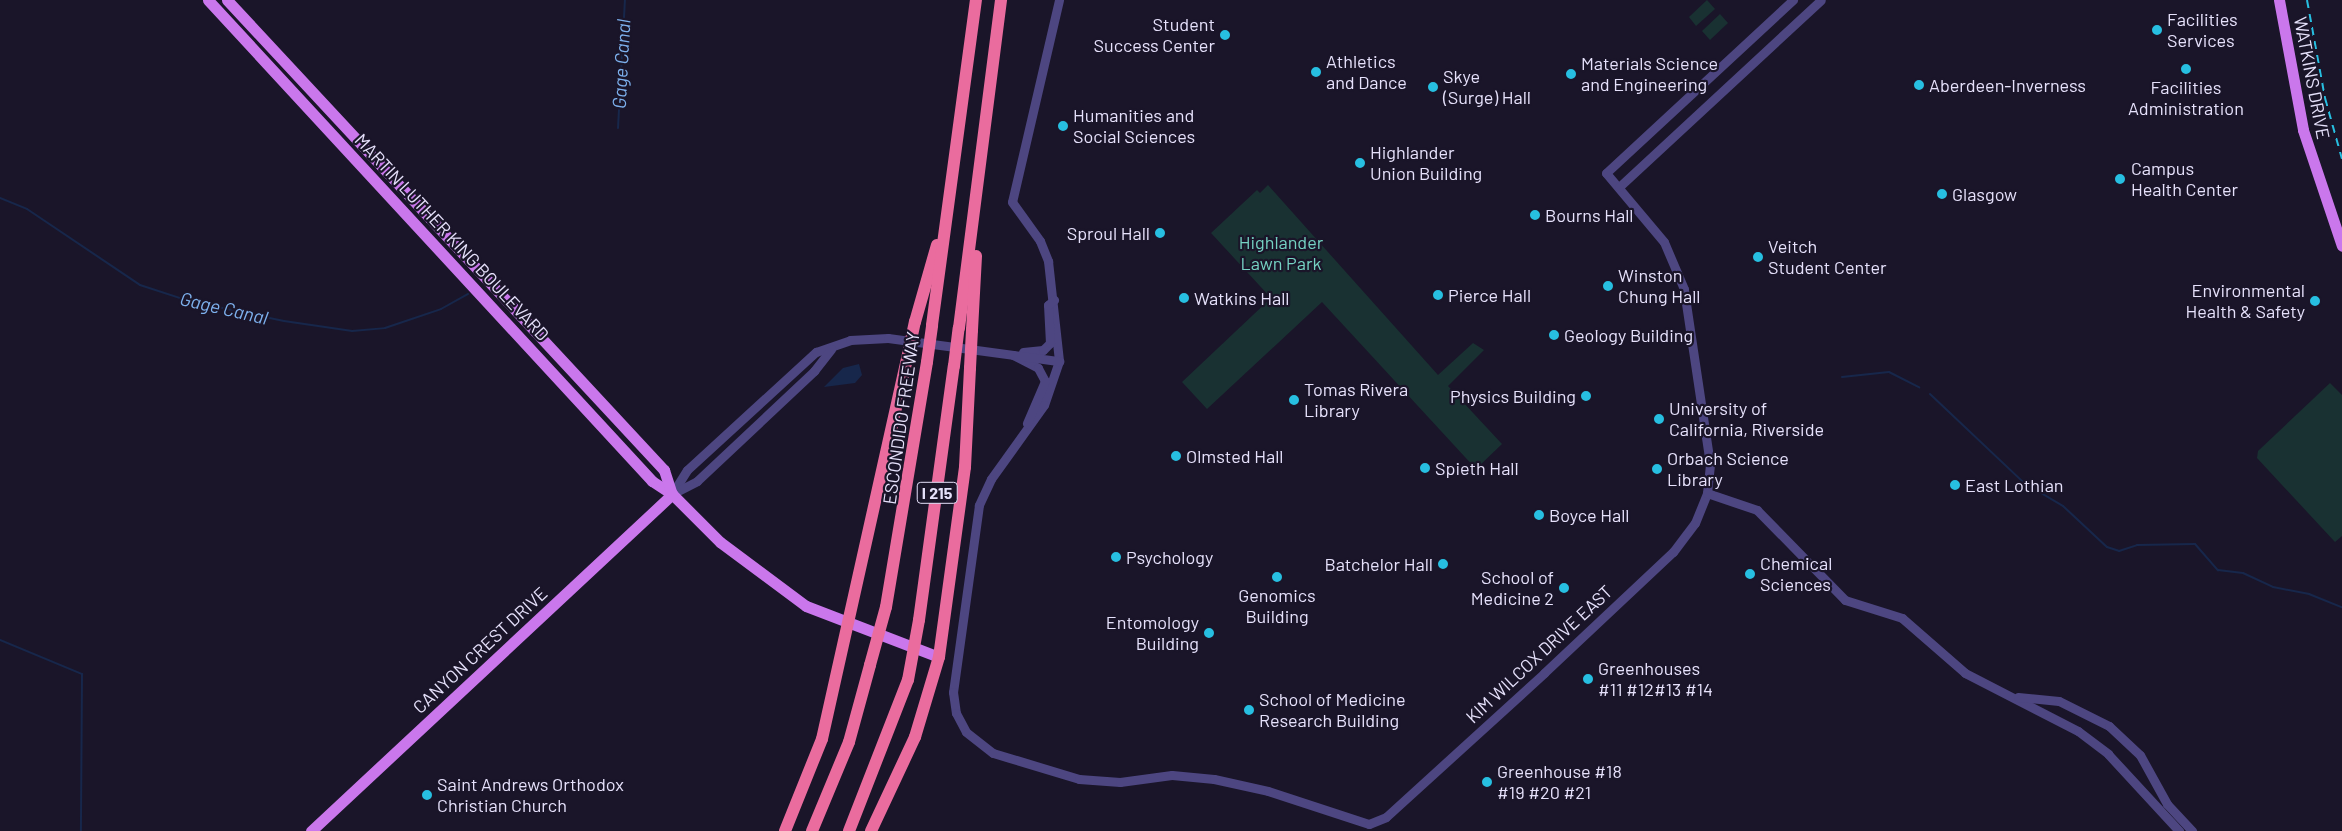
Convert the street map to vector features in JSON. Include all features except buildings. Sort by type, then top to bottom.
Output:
[{"type":"highway","name":"ESCONDIDO FREEWAY","points":[[812,831],[849,742],[886,607],[927,362],[942,234],[976,0]]},
{"type":"highway","name":"I 215","points":[[849,831],[908,680],[919,620],[977,208],[1001,0]]},
{"type":"highway","points":[[870,831],[915,737],[939,657],[965,467],[977,208]]},
{"type":"highway","points":[[785,831],[822,739],[845,624],[927,268],[942,234]]},
{"type":"main road","name":"MARTIN LUTHER KING BOULEVARD","points":[[208,0],[649,478],[672,494],[767,580],[845,624],[939,657]]},
{"type":"main road","name":"MARTIN LUTHER KING BOULEVARD","points":[[227,0],[664,470],[672,494]]},
{"type":"main road","name":"WATKINS DRIVE","points":[[2279,0],[2303,130],[2342,246]]},
{"type":"main road","name":"CANYON CREST DRIVE","points":[[311,831],[672,494]]},
{"type":"street","points":[[1022,436],[1050,394],[1059,361],[1054,300],[1043,246],[1012,202],[1059,0]]},
{"type":"street","name":"KIM WILCOX DRIVE EAST","points":[[1022,436],[991,479],[979,505],[958,654],[953,692],[956,713],[980,746],[1079,779],[1120,782],[1172,775],[1214,779],[1268,791],[1360,824],[1375,823],[1673,552],[1695,523],[1707,493],[1709,454],[1684,289],[1664,242],[1606,173],[1793,0]]},
{"type":"street","points":[[1619,187],[1821,0]]},
{"type":"street","points":[[1010,353],[1049,346],[1048,304],[1054,300]]},
{"type":"street","name":"CANYON CREST DRIVE","points":[[672,494],[687,470],[816,352],[831,349],[850,340],[877,337],[1010,353],[1059,361]]},
{"type":"street","name":"CANYON CREST DRIVE","points":[[672,494],[697,481],[814,371],[831,349]]},
{"type":"street","points":[[1010,353],[1038,368],[1045,381],[1022,436]]},
{"type":"street","points":[[1707,493],[1757,510],[1845,600],[1902,618],[1965,673],[2018,697],[2098,746],[2179,831]]},
{"type":"street","points":[[2018,697],[2059,701],[2109,726],[2140,755],[2167,804],[2192,831]]},
{"type":"green space","points":[[1707,0],[1715,9],[1696,26],[1689,17]]},
{"type":"green space","points":[[1720,14],[1728,23],[1710,40],[1702,31]]},
{"type":"green space","name":"Highlander Lawn Park","points":[[1268,185],[1438,375],[1473,343],[1484,350],[1448,386],[1502,444],[1476,469],[1322,302],[1207,409],[1182,382],[1271,298],[1211,233],[1257,190],[1260,193]]},
{"type":"green space","points":[[2330,383],[2342,395],[2342,536],[2335,542],[2257,458],[2258,451]]},
{"type":"water","points":[[859,364],[862,375],[855,383],[824,387],[843,368]]},
{"type":"waterway","name":"Gage Canal","points":[[618,128],[625,0]]},
{"type":"waterway","name":"Gage Canal","points":[[0,198],[27,209],[140,285],[189,301],[284,321],[352,331],[385,328],[441,309],[468,294]]},
{"type":"waterway","points":[[1842,377],[1889,372],[1919,387]]},
{"type":"waterway","points":[[1930,394],[2024,483],[2063,506],[2107,547],[2119,551],[2137,545],[2195,544],[2218,570],[2243,573],[2273,587],[2309,594],[2342,607]]},
{"type":"waterway","points":[[0,640],[82,674],[81,831]]},
{"type":"railway","points":[[2307,0],[2325,98],[2342,159]]},
{"type":"place","name":"Facilities Services","points":[[2157,30]]},
{"type":"place","name":"Student Success Center","points":[[1225,35]]},
{"type":"place","name":"Facilities Administration","points":[[2186,69]]},
{"type":"place","name":"Athletics and Dance","points":[[1316,72]]},
{"type":"place","name":"Materials Science and Engineering","points":[[1571,74]]},
{"type":"place","name":"Aberdeen-Inverness","points":[[1919,85]]},
{"type":"place","name":"Skye (Surge) Hall","points":[[1433,87]]},
{"type":"place","name":"Humanities and Social Sciences","points":[[1063,126]]},
{"type":"place","name":"Highlander Union Building","points":[[1360,163]]},
{"type":"place","name":"Campus Health Center","points":[[2120,179]]},
{"type":"place","name":"Glasgow","points":[[1942,194]]},
{"type":"place","name":"Bourns Hall","points":[[1535,215]]},
{"type":"place","name":"Sproul Hall","points":[[1160,233]]},
{"type":"place","name":"Veitch Student Center","points":[[1758,257]]},
{"type":"place","name":"Winston Chung Hall","points":[[1608,286]]},
{"type":"place","name":"Pierce Hall","points":[[1438,295]]},
{"type":"place","name":"Watkins Hall","points":[[1184,298]]},
{"type":"place","name":"Environmental Health & Safety","points":[[2315,301]]},
{"type":"place","name":"Geology Building","points":[[1554,335]]},
{"type":"place","name":"Physics Building","points":[[1586,396]]},
{"type":"place","name":"Tomas Rivera Library","points":[[1294,400]]},
{"type":"place","name":"University of California, Riverside","points":[[1659,419]]},
{"type":"place","name":"Olmsted Hall","points":[[1176,456]]},
{"type":"place","name":"Spieth Hall","points":[[1425,468]]},
{"type":"place","name":"Orbach Science Library","points":[[1657,469]]},
{"type":"place","name":"East Lothian","points":[[1955,485]]},
{"type":"place","name":"Boyce Hall","points":[[1539,515]]},
{"type":"place","name":"Psychology","points":[[1116,557]]},
{"type":"place","name":"Batchelor Hall","points":[[1443,564]]},
{"type":"place","name":"Chemical Sciences","points":[[1750,574]]},
{"type":"place","name":"Genomics Building","points":[[1277,577]]},
{"type":"place","name":"School of Medicine 2","points":[[1564,588]]},
{"type":"place","name":"Entomology Building","points":[[1209,633]]},
{"type":"place","name":"Greenhouses #11 #12#13 #14","points":[[1588,679]]},
{"type":"place","name":"School of Medicine Research Building","points":[[1249,710]]},
{"type":"place","name":"Greenhouse #18 #19 #20 #21","points":[[1487,782]]},
{"type":"place","name":"Saint Andrews Orthodox Christian Church","points":[[427,795]]}]
